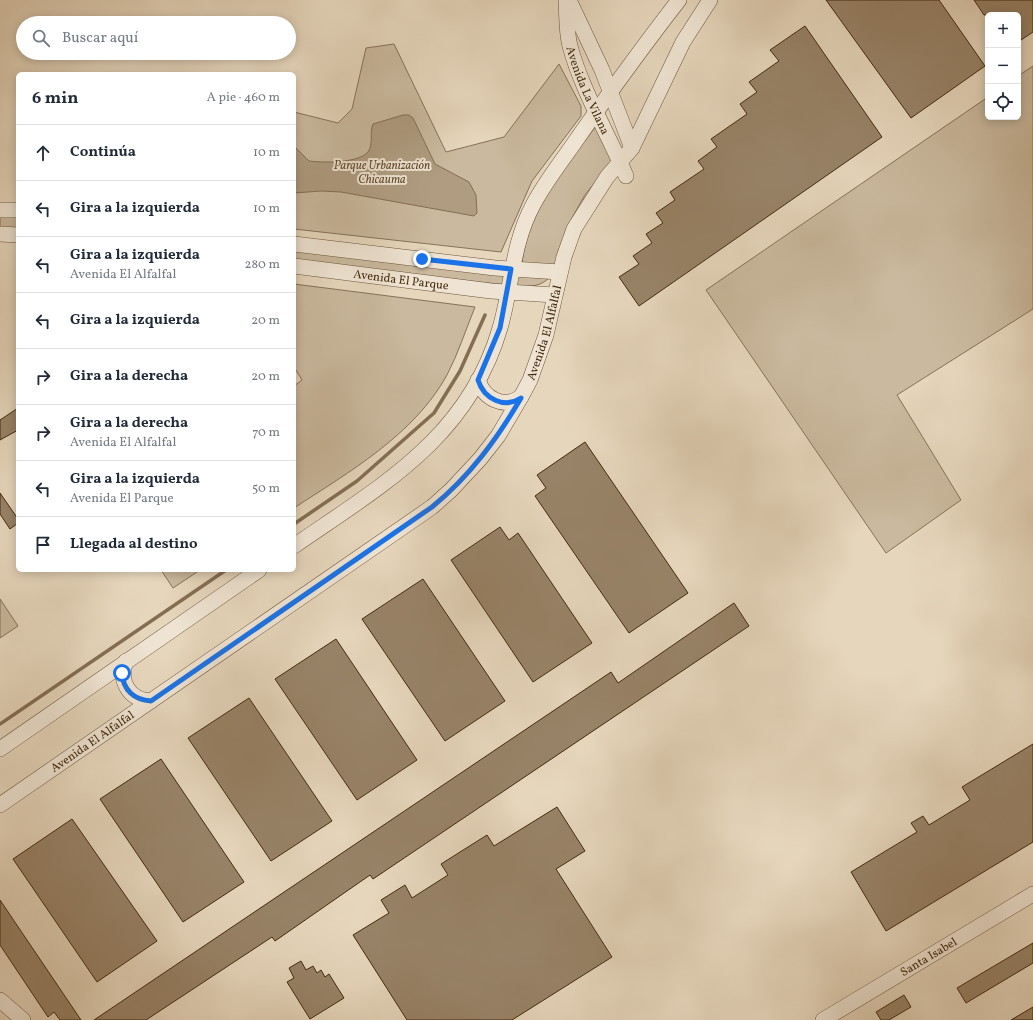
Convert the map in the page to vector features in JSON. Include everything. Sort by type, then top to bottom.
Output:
[{"type":"street","name":"Avenida La Vilana","points":[[566,0],[570,44],[580,76],[620,160],[626,176]]},
{"type":"street","name":"Avenida La Vilana","points":[[569,0],[611,92],[632,148]]},
{"type":"street","points":[[296,545],[392,478],[416,459],[452,420],[478,380],[500,328],[508,292],[511,269],[521,233],[532,206],[596,111],[679,0]]},
{"type":"street","name":"Avenida El Alfalfal","points":[[0,805],[432,507],[451,490],[480,459],[498,436],[530,380],[546,335],[560,272],[574,229],[595,195],[620,160],[632,148],[683,42],[710,0]]},
{"type":"street","points":[[0,210],[16,210]]},
{"type":"street","points":[[0,234],[16,235]]},
{"type":"street","name":"Avenida El Parque","points":[[296,244],[511,269],[560,272]]},
{"type":"street","name":"Avenida El Parque","points":[[296,266],[508,292],[554,295]]},
{"type":"street","points":[[478,380],[487,395],[496,401],[507,403],[521,398]]},
{"type":"street","points":[[0,749],[256,572]]},
{"type":"street","points":[[126,661],[123,679],[127,690],[138,698],[151,701]]},
{"type":"street","name":"Santa Isabel","points":[[823,1020],[1033,894]]},
{"type":"street","points":[[0,1000],[23,1020]]},
{"type":"green space","name":"Parque Urbanización Chicauma","points":[[394,44],[446,152],[504,137],[559,64],[581,106],[581,116],[532,181],[501,252],[296,229],[296,112],[338,123],[352,109],[366,48]]},
{"type":"green space","points":[[1033,66],[1033,309],[897,395],[961,500],[886,553],[706,290],[985,99],[985,120],[1021,120],[1021,74]]},
{"type":"green space","points":[[596,126],[612,161],[585,195],[573,216],[550,277],[538,285],[515,286],[296,262],[296,248],[522,263],[532,225],[540,207],[561,173]]},
{"type":"green space","points":[[0,216],[16,217],[16,230],[0,230]]},
{"type":"green space","points":[[296,284],[475,307],[447,375],[417,416],[399,434],[358,466],[296,507],[296,384],[302,380],[296,370]]},
{"type":"green space","points":[[162,572],[197,572],[173,588]]},
{"type":"green space","points":[[0,599],[18,626],[0,638]]},
{"type":"shaded area","points":[[403,115],[409,115],[413,118],[435,164],[469,182],[476,195],[477,213],[474,216],[341,192],[321,191],[296,193],[296,148],[309,161],[331,162],[357,158],[363,156],[370,149],[373,124]]},
{"type":"building","points":[[826,0],[939,0],[985,66],[911,118]]},
{"type":"building","points":[[974,0],[1033,0],[1033,32],[1021,40],[1021,12],[985,12],[984,15]]},
{"type":"building","points":[[805,26],[882,137],[639,306],[619,277],[639,264],[633,256],[652,243],[646,234],[663,223],[656,213],[675,200],[670,192],[704,169],[698,161],[717,147],[711,139],[747,114],[740,104],[757,92],[749,82],[779,61],[770,50]]},
{"type":"building","points":[[16,409],[16,431],[0,440],[0,420]]},
{"type":"building","points":[[585,442],[688,593],[629,633],[535,496],[546,488],[537,475]]},
{"type":"building","points":[[0,493],[16,516],[16,524],[10,529],[0,514]]},
{"type":"building","points":[[500,527],[509,540],[518,533],[592,643],[533,682],[451,560]]},
{"type":"building","points":[[423,579],[505,701],[445,741],[362,619]]},
{"type":"building","points":[[734,603],[749,626],[373,879],[370,875],[275,941],[272,937],[146,1020],[94,1020],[611,672],[618,683]]},
{"type":"building","points":[[336,639],[417,760],[357,800],[275,679]]},
{"type":"building","points":[[249,698],[332,821],[271,861],[188,738]]},
{"type":"building","points":[[1033,744],[1033,842],[886,931],[851,872],[917,832],[911,823],[923,816],[929,825],[970,800],[962,787]]},
{"type":"building","points":[[161,759],[244,882],[183,922],[100,799]]},
{"type":"building","points":[[557,807],[585,851],[556,869],[612,957],[512,1020],[407,1020],[353,935],[389,913],[381,900],[405,885],[412,898],[448,875],[441,864],[487,835],[494,846]]},
{"type":"building","points":[[72,819],[157,941],[97,982],[13,859]]},
{"type":"building","points":[[0,900],[81,1020],[60,1020],[54,1012],[48,1017],[0,945]]},
{"type":"building","points":[[1033,943],[1033,963],[966,1003],[957,988]]},
{"type":"building","points":[[301,961],[306,970],[313,966],[317,973],[321,970],[325,977],[329,974],[344,998],[310,1019],[287,982],[294,978],[289,968]]},
{"type":"building","points":[[904,995],[911,1007],[889,1020],[881,1020],[876,1012]]},
{"type":"building","points":[[1033,1007],[1033,1020],[1011,1020]]},
{"type":"waterway","points":[[296,523],[357,481],[434,413],[460,371],[485,315]]},
{"type":"waterway","points":[[0,724],[223,572]]},
{"type":"route","points":[[122,673],[127,690],[132,695],[144,701],[151,701],[432,507],[466,475],[498,436],[521,398],[507,403],[491,399],[483,391],[478,380],[491,354],[500,328],[508,292],[511,269],[422,259]]}]
